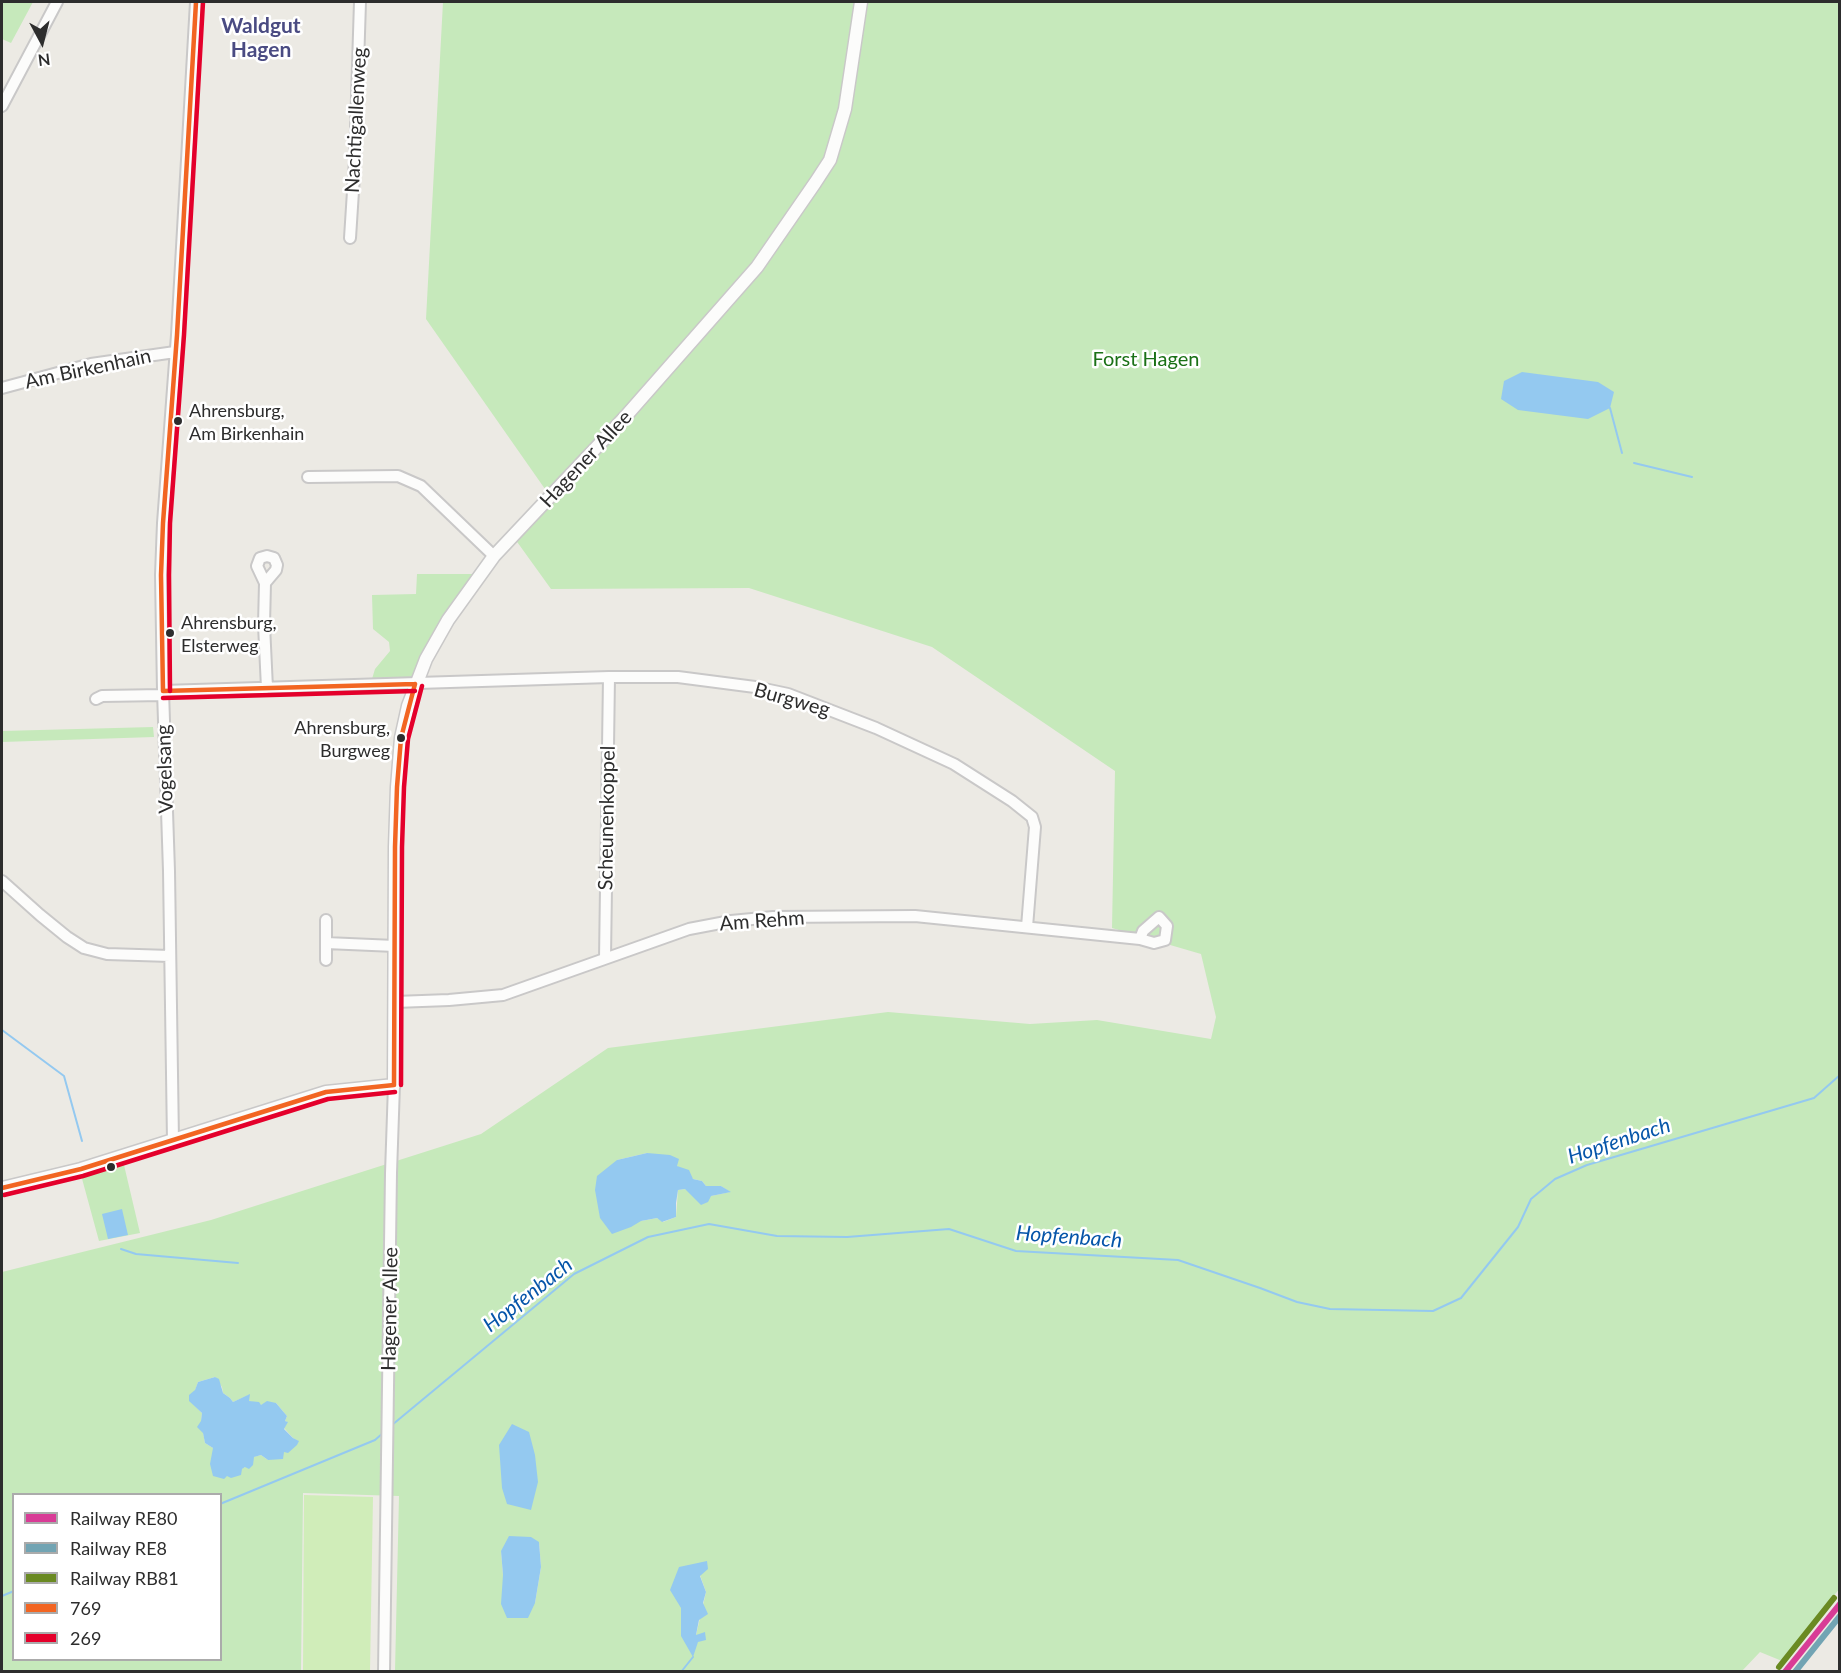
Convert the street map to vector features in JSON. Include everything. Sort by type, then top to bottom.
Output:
[{"type":"street","points":[[2,106],[57,2]]},
{"type":"street","name":"Vogelsang","points":[[173,1141],[161,574],[196,2]]},
{"type":"street","name":"Nachtigallenweg","points":[[350,238],[360,2]]},
{"type":"street","name":"Hagener Allee","points":[[384,1671],[394,1085],[395,847],[401,738],[408,706],[415,684],[448,620],[494,556],[625,417],[757,267],[830,160],[845,110],[861,2]]},
{"type":"street","name":"Am Birkenhain","points":[[2,388],[91,364],[175,352]]},
{"type":"street","points":[[308,477],[398,476],[421,486],[494,556]]},
{"type":"street","points":[[265,583],[267,688]]},
{"type":"street","name":"Burgweg","points":[[96,699],[102,696],[267,688],[609,677],[678,677],[755,687],[788,694],[876,728],[954,764],[1012,801],[1032,817],[1035,827],[1027,927]]},
{"type":"street","name":"Scheunenkoppel","points":[[606,958],[609,677]]},
{"type":"street","points":[[2,881],[40,915],[84,948],[107,954],[170,956]]},
{"type":"street","name":"Am Rehm","points":[[395,1002],[503,995],[689,928],[773,917],[915,916],[1140,939]]},
{"type":"street","points":[[326,920],[326,960]]},
{"type":"street","points":[[326,943],[395,946]]},
{"type":"street","points":[[2,1188],[81,1169],[326,1092],[394,1085]]},
{"type":"green space","points":[[2,2],[33,2],[11,43],[2,39]]},
{"type":"green space","name":"Forst Hagen","points":[[443,2],[1839,2],[1840,1588],[1782,1661],[1760,1652],[1741,1672],[395,1671],[399,1496],[303,1493],[301,1671],[2,1672],[2,1272],[211,1220],[481,1134],[608,1048],[888,1012],[1030,1024],[1097,1020],[1211,1039],[1216,1017],[1201,954],[1112,928],[1115,771],[932,647],[749,588],[551,589],[515,539],[552,499],[426,319]],"holes":[[[647,1153],[677,1166],[693,1179],[702,1181],[706,1186],[721,1186],[730,1192],[711,1196],[685,1189],[678,1190],[676,1217],[663,1222],[657,1218],[641,1221],[617,1160]],[[215,1377],[223,1393],[233,1402],[249,1395],[249,1401],[261,1405],[276,1403],[287,1416],[284,1428],[298,1441],[268,1460],[261,1455],[253,1457],[245,1467],[227,1476],[213,1448],[205,1443],[202,1413],[191,1402],[198,1382]],[[539,1542],[541,1567],[535,1603],[503,1575],[501,1551]],[[707,1561],[700,1575],[706,1592],[696,1635],[681,1636],[681,1608]]]},
{"type":"green space","points":[[417,574],[477,574],[413,678],[372,679],[375,669],[390,651],[389,642],[373,629],[372,595],[416,594]]},
{"type":"green space","points":[[153,727],[154,737],[2,742],[2,731]]},
{"type":"green space","points":[[124,1165],[140,1233],[99,1241],[81,1175]]},
{"type":"green space","points":[[304,1495],[373,1497],[370,1671],[303,1671]]},
{"type":"water","points":[[1522,372],[1598,382],[1614,392],[1610,408],[1588,419],[1518,410],[1501,399],[1504,381]]},
{"type":"water","points":[[647,1153],[670,1155],[679,1159],[677,1166],[689,1170],[693,1179],[702,1181],[706,1186],[721,1186],[731,1192],[711,1196],[708,1202],[701,1205],[685,1189],[678,1190],[676,1217],[662,1222],[657,1218],[641,1221],[612,1234],[600,1218],[595,1190],[597,1176],[617,1160]]},
{"type":"water","points":[[122,1209],[128,1235],[108,1239],[102,1214]]},
{"type":"water","points":[[215,1377],[219,1379],[223,1393],[233,1402],[250,1394],[249,1401],[259,1402],[261,1405],[267,1401],[276,1403],[287,1416],[285,1421],[288,1422],[284,1429],[299,1441],[288,1453],[284,1452],[283,1459],[268,1460],[261,1455],[254,1457],[253,1465],[249,1469],[245,1467],[242,1469],[241,1475],[231,1478],[227,1476],[224,1479],[213,1476],[210,1464],[213,1448],[205,1443],[203,1433],[197,1427],[202,1413],[189,1401],[189,1395],[195,1390],[198,1382]]},
{"type":"water","points":[[512,1424],[529,1432],[535,1455],[538,1482],[531,1510],[507,1504],[502,1488],[499,1445]]},
{"type":"water","points":[[509,1536],[531,1537],[539,1542],[541,1567],[535,1603],[528,1618],[507,1618],[501,1604],[503,1575],[501,1551]]},
{"type":"water","points":[[707,1561],[708,1569],[700,1576],[706,1592],[703,1603],[708,1614],[699,1620],[696,1635],[705,1632],[706,1640],[698,1642],[693,1657],[681,1636],[681,1608],[670,1590],[679,1567]]},
{"type":"waterway","points":[[1610,408],[1622,453]]},
{"type":"waterway","points":[[1634,463],[1692,477]]},
{"type":"waterway","points":[[2,1030],[64,1076],[82,1141]]},
{"type":"waterway","name":"Hopfenbach","points":[[392,1425],[574,1274],[648,1237],[709,1224],[777,1236],[847,1237],[949,1229],[1016,1251],[1178,1260],[1297,1302],[1330,1309],[1433,1311],[1461,1298],[1518,1227],[1531,1199],[1555,1179],[1587,1165],[1814,1098],[1840,1075]]},
{"type":"waterway","points":[[121,1249],[136,1254],[238,1263]]},
{"type":"waterway","name":"Hopfenbach","points":[[222,1503],[375,1440],[383,1433]]},
{"type":"waterway","name":"Hopfenbach","points":[[2,1596],[12,1592]]},
{"type":"waterway","points":[[681,1672],[693,1657]]},
{"type":"rail line","name":"RB81","points":[[1779,1667],[1834,1598]]},
{"type":"rail line","name":"RE80","points":[[1785,1672],[1840,1604]]},
{"type":"rail line","name":"RE8","points":[[1795,1672],[1840,1616]]},
{"type":"transit line","name":"769","points":[[163,691],[161,575],[163,523],[177,335],[196,2]]},
{"type":"transit line","name":"269","points":[[170,691],[170,523],[184,335],[203,2]]},
{"type":"transit line","name":"769","points":[[163,691],[415,684]]},
{"type":"transit line","name":"769","points":[[394,1085],[397,787],[401,738],[415,684]]},
{"type":"transit line","name":"269","points":[[401,1085],[404,787],[408,739],[422,686]]},
{"type":"transit line","name":"269","points":[[163,698],[415,691]]},
{"type":"transit line","name":"769","points":[[2,1188],[81,1169],[326,1092],[394,1085]]},
{"type":"transit line","name":"269","points":[[4,1195],[83,1176],[328,1099],[395,1092]]},
{"type":"place","name":"Ahrensburg, Am Birkenhain","points":[[178,421]]},
{"type":"place","name":"Ahrensburg, Elsterweg","points":[[170,633]]},
{"type":"place","name":"Ahrensburg, Burgweg","points":[[401,738]]},
{"type":"district","name":"Waldgut Hagen","points":[[261,38]]}]
